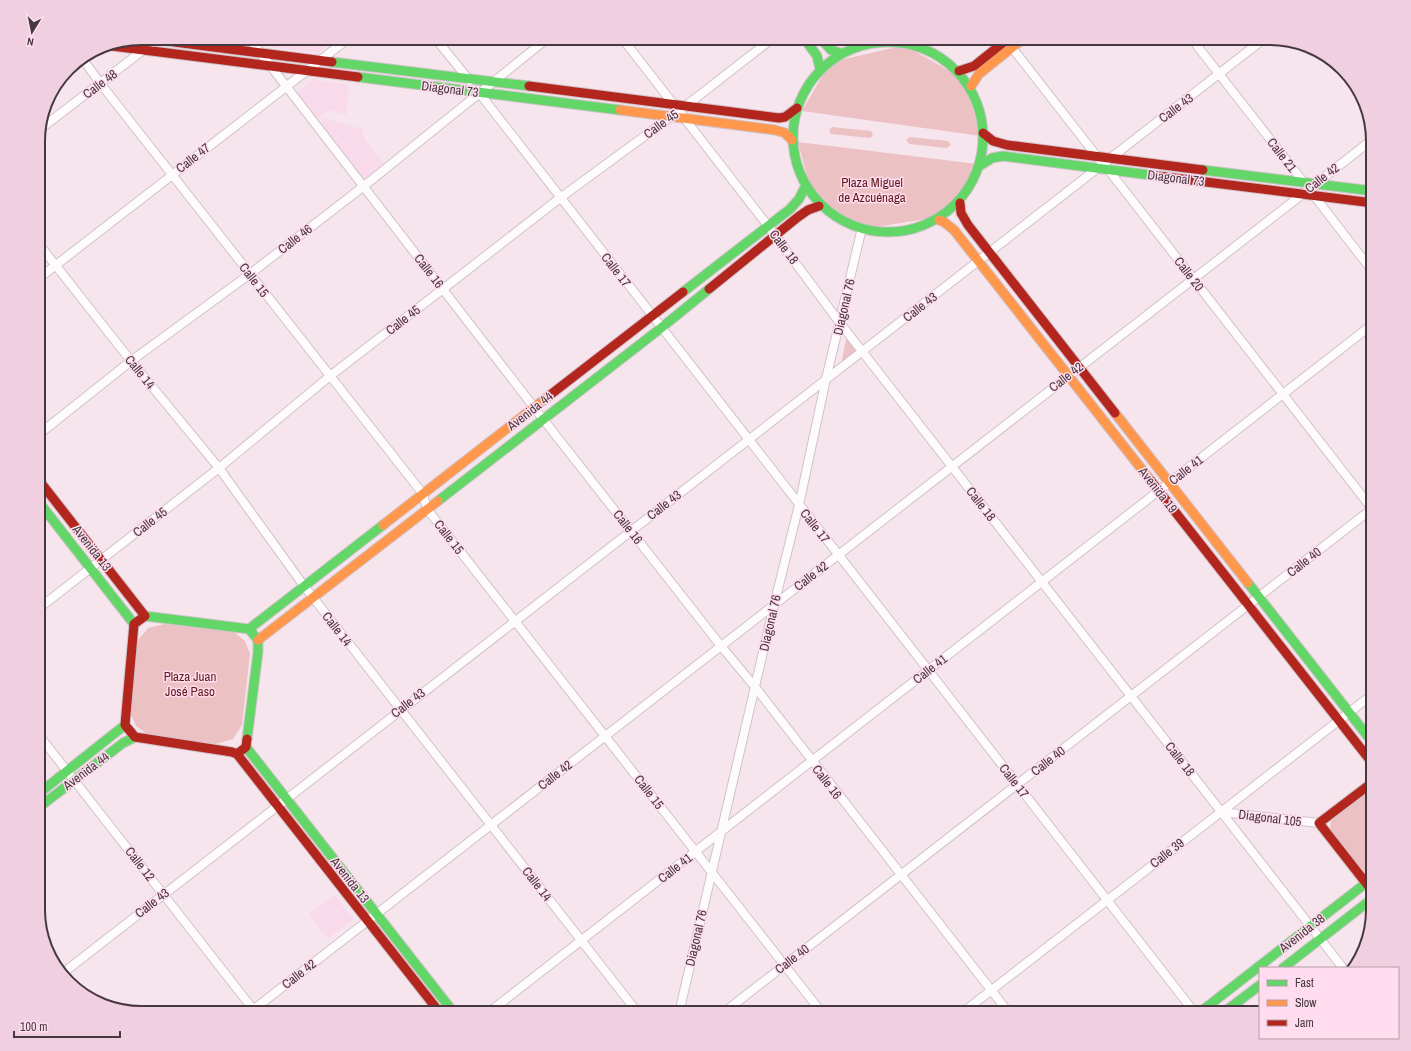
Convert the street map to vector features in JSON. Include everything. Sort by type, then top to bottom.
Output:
[{"type":"main road","name":"Diagonal 73","points":[[203,45],[493,81],[679,111],[775,130],[785,133],[792,140]]},
{"type":"main road","points":[[809,45],[818,60],[820,69]]},
{"type":"main road","points":[[826,45],[831,50],[840,53]]},
{"type":"main road","points":[[874,45],[840,53],[829,59],[820,69],[797,108],[792,140],[805,187],[819,206],[855,230],[867,233],[939,220],[960,203],[981,165],[984,148],[983,133],[971,86],[959,71],[917,45]]},
{"type":"main road","points":[[959,71],[974,66],[1003,45]]},
{"type":"main road","points":[[971,86],[979,74],[1004,45]]},
{"type":"main road","name":"Diagonal 73","points":[[121,47],[479,93],[679,111],[779,118],[785,117],[797,108]]},
{"type":"main road","name":"Diagonal 73","points":[[983,133],[993,141],[1007,145],[1103,163]]},
{"type":"main road","name":"Diagonal 73","points":[[981,165],[992,158],[1003,156],[1103,163],[1308,189],[1366,192]]},
{"type":"main road","name":"Avenida 44","points":[[249,629],[768,226],[793,206],[801,196],[805,187]]},
{"type":"main road","name":"Diagonal 73","points":[[1308,189],[1366,201]]},
{"type":"main road","name":"Avenida 19","points":[[960,203],[964,219],[989,253],[1366,734]]},
{"type":"main road","name":"Avenida 44","points":[[258,640],[661,328],[808,210],[819,206]]},
{"type":"main road","name":"Avenida 19","points":[[939,220],[954,230],[1366,755]]},
{"type":"main road","name":"Avenida 13","points":[[45,488],[145,616]]},
{"type":"main road","name":"Avenida 13","points":[[45,510],[134,624]]},
{"type":"main road","points":[[145,616],[249,629],[258,640],[258,652],[246,747],[237,754],[135,737],[125,725],[124,715],[134,624],[145,616]]},
{"type":"main road","name":"Avenida 44","points":[[45,789],[125,725]]},
{"type":"main road","name":"Avenida 44","points":[[45,803],[123,743],[135,737]]},
{"type":"main road","name":"Avenida 13","points":[[246,747],[449,1006]]},
{"type":"main road","name":"Avenida 13","points":[[237,754],[435,1006]]},
{"type":"main road","points":[[1366,787],[1319,824],[1366,883]]},
{"type":"main road","name":"Avenida 38","points":[[1208,1006],[1366,883]]},
{"type":"main road","name":"Avenida 38","points":[[1283,967],[1366,903]]},
{"type":"main road","points":[[1232,1006],[1259,986]]},
{"type":"street","name":"Calle 48","points":[[47,124],[151,45]]},
{"type":"street","name":"Calle 16","points":[[255,45],[287,85],[534,408],[755,687],[811,761],[1004,1006]]},
{"type":"street","name":"Calle 47","points":[[45,274],[339,45]]},
{"type":"street","name":"Calle 17","points":[[441,45],[1190,1006]]},
{"type":"street","name":"Calle 46","points":[[45,429],[131,361],[250,274],[364,186],[539,45]]},
{"type":"street","name":"Calle 18","points":[[627,45],[768,226],[840,323],[1342,967]]},
{"type":"street","name":"Calle 45","points":[[45,604],[219,468],[330,376],[443,288],[560,198],[679,111],[764,45]]},
{"type":"street","name":"Calle 20","points":[[1011,45],[1366,500]]},
{"type":"street","name":"Calle 21","points":[[1196,45],[1366,263]]},
{"type":"street","name":"Calle 43","points":[[67,970],[400,709],[1256,45]]},
{"type":"street","name":"Calle 15","points":[[86,63],[422,494],[427,509],[816,1006]]},
{"type":"street","name":"Calle 42","points":[[261,1006],[605,736],[1366,144]]},
{"type":"street","name":"Diagonal 76","points":[[681,1006],[774,605],[799,505],[826,379],[861,232]]},
{"type":"street","name":"Calle 14","points":[[45,252],[131,361],[219,468],[313,598],[633,1006]]},
{"type":"street","name":"Calle 41","points":[[497,1006],[1366,329]]},
{"type":"street","name":"Calle 40","points":[[731,1006],[1366,514]]},
{"type":"street","name":"Calle 39","points":[[971,1006],[1366,700]]},
{"type":"street","name":"Calle 12","points":[[45,743],[248,1006]]},
{"type":"street","name":"Diagonal 105","points":[[1221,812],[1319,824]]},
{"type":"shaded area","points":[[273,45],[328,45],[318,53],[275,48]]},
{"type":"shaded area","points":[[313,79],[349,85],[346,115],[328,110],[317,120],[297,93]]},
{"type":"shaded area","points":[[325,118],[362,129],[365,140],[384,164],[362,183],[318,125]]},
{"type":"shaded area","points":[[334,895],[353,919],[328,939],[309,914]]},
{"type":"green space","points":[[897,47],[909,48],[955,74],[967,90],[981,136],[802,111],[827,68],[836,61]]},
{"type":"green space","points":[[832,127],[871,131],[873,135],[870,138],[831,134],[829,130]]},
{"type":"green space","points":[[910,137],[948,141],[951,145],[947,148],[909,144],[906,140]]},
{"type":"green space","name":"Plaza Miguel de Azcuénaga","points":[[798,142],[977,164],[950,210],[938,217],[870,228],[857,226],[819,200],[811,191]]},
{"type":"green space","points":[[847,335],[858,350],[841,364]]},
{"type":"green space","name":"Plaza Juan José Paso","points":[[164,624],[234,632],[245,641],[250,654],[242,725],[233,739],[216,744],[150,736],[136,726],[130,712],[138,640],[148,628]]},
{"type":"green space","points":[[1366,794],[1366,875],[1330,829],[1331,821]]},
{"type":"traffic: fast","points":[[809,45],[817,56],[820,69]]},
{"type":"traffic: fast","points":[[826,45],[831,50],[840,53]]},
{"type":"traffic: fast","points":[[864,45],[852,49],[835,58],[814,77],[804,92],[795,118],[793,128],[793,146],[797,165],[809,190],[828,211],[852,225],[879,232],[897,232],[907,230],[933,221],[948,211],[962,197],[972,182],[979,165],[983,146],[983,137]]},
{"type":"traffic: fast","points":[[912,45],[924,49],[941,58],[962,77],[972,92],[979,109],[983,128],[983,137]]},
{"type":"traffic: fast","points":[[332,62],[529,86]]},
{"type":"traffic: fast","points":[[358,77],[620,110]]},
{"type":"traffic: fast","points":[[981,165],[992,158],[1003,156],[1158,176]]},
{"type":"traffic: fast","points":[[1203,170],[1366,190]]},
{"type":"traffic: fast","points":[[683,292],[790,209],[799,199],[805,187]]},
{"type":"traffic: fast","points":[[438,501],[709,289]]},
{"type":"traffic: fast","points":[[45,510],[134,624]]},
{"type":"traffic: fast","points":[[249,629],[383,525]]},
{"type":"traffic: fast","points":[[1248,583],[1366,734]]},
{"type":"traffic: fast","points":[[145,616],[249,629],[258,640],[258,652],[247,739]]},
{"type":"traffic: fast","points":[[45,788],[125,725]]},
{"type":"traffic: fast","points":[[45,803],[123,743],[135,737]]},
{"type":"traffic: fast","points":[[246,747],[449,1006]]},
{"type":"traffic: fast","points":[[1208,1006],[1366,883]]},
{"type":"traffic: fast","points":[[1284,967],[1366,903]]},
{"type":"traffic: fast","points":[[1232,1006],[1259,986]]},
{"type":"traffic: slow","points":[[971,86],[979,74],[1015,45]]},
{"type":"traffic: slow","points":[[620,110],[775,130],[785,133],[792,140]]},
{"type":"traffic: slow","points":[[939,220],[954,230],[1151,481]]},
{"type":"traffic: slow","points":[[383,525],[550,395]]},
{"type":"traffic: slow","points":[[1115,413],[1248,583]]},
{"type":"traffic: slow","points":[[258,640],[438,501]]},
{"type":"traffic: jam","points":[[198,45],[332,62]]},
{"type":"traffic: jam","points":[[959,71],[974,66],[1000,45]]},
{"type":"traffic: jam","points":[[121,47],[358,77]]},
{"type":"traffic: jam","points":[[529,86],[779,118],[785,117],[797,108]]},
{"type":"traffic: jam","points":[[983,133],[993,141],[1007,145],[1203,170]]},
{"type":"traffic: jam","points":[[1158,176],[1366,202]]},
{"type":"traffic: jam","points":[[960,203],[961,213],[968,225],[1115,413]]},
{"type":"traffic: jam","points":[[709,289],[798,217],[808,210],[819,206]]},
{"type":"traffic: jam","points":[[550,395],[683,292]]},
{"type":"traffic: jam","points":[[1151,481],[1366,755]]},
{"type":"traffic: jam","points":[[45,488],[145,616]]},
{"type":"traffic: jam","points":[[145,616],[134,624],[125,725],[135,737],[237,754],[246,747],[247,739]]},
{"type":"traffic: jam","points":[[237,754],[435,1006]]},
{"type":"traffic: jam","points":[[1366,787],[1319,823],[1366,883]]}]
